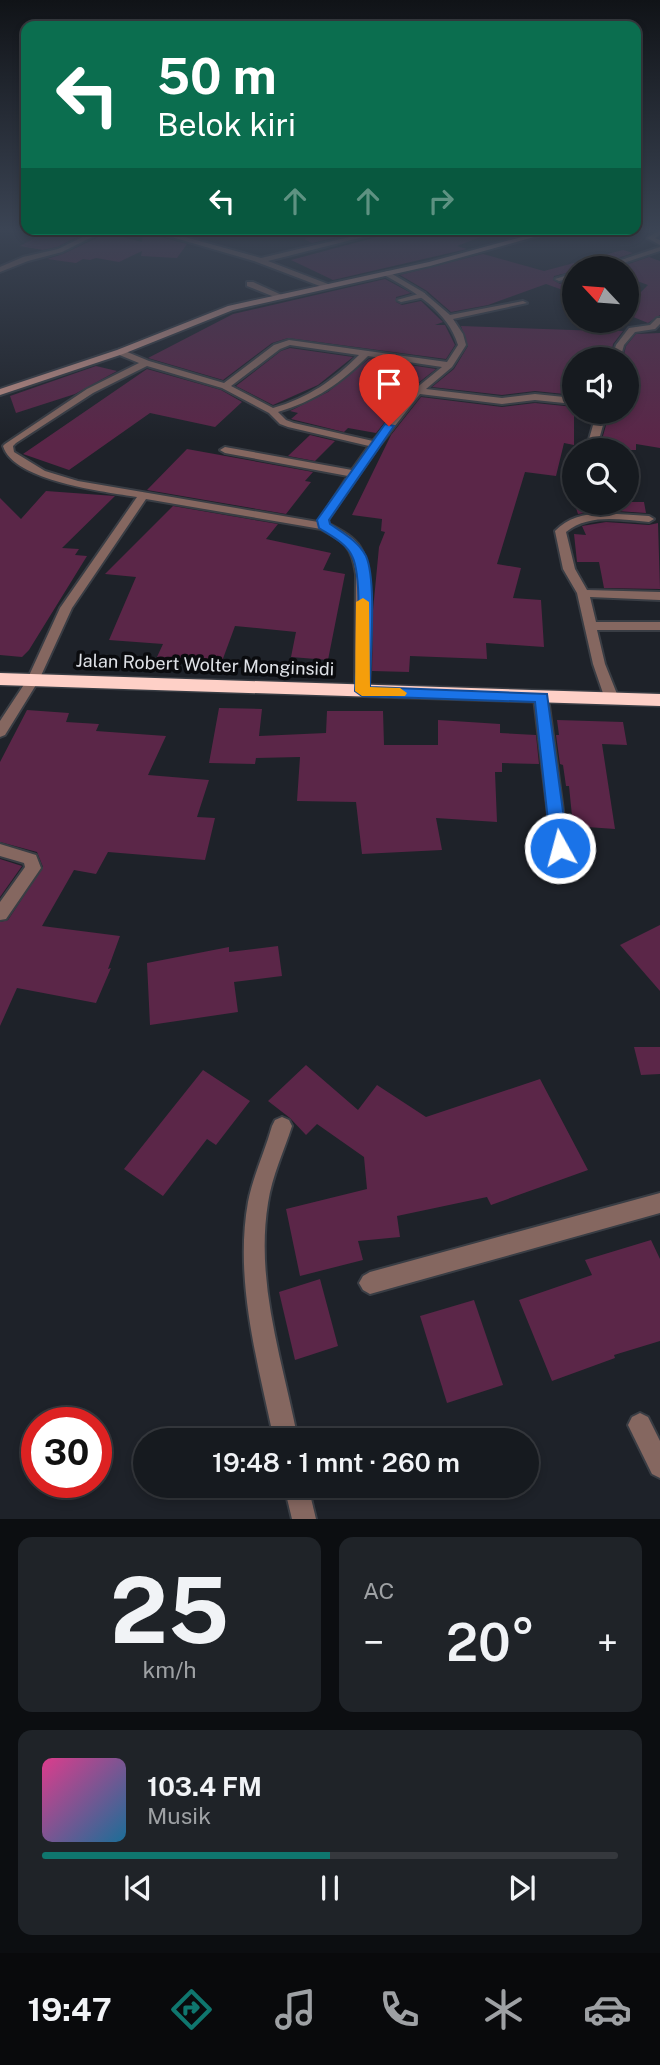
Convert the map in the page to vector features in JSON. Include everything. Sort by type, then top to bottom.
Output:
[{"type":"highway","name":"Jalan Robert Wolter Monginsidi","points":[[0,679],[660,700]]},
{"type":"street","points":[[0,392],[120,352],[231,309],[269,299]]},
{"type":"street","points":[[401,300],[406,299]]},
{"type":"street","points":[[324,526],[325,516],[375,444],[418,391],[449,365],[461,345],[458,333],[448,318],[426,299]]},
{"type":"street","points":[[448,318],[523,303]]},
{"type":"street","points":[[619,347],[632,330],[652,327],[660,320]]},
{"type":"street","points":[[225,386],[286,343],[449,365]]},
{"type":"street","points":[[120,352],[146,363],[225,386],[272,411],[283,422],[291,425],[375,444]]},
{"type":"street","points":[[272,411],[328,389],[367,352]]},
{"type":"street","points":[[146,363],[57,411],[8,446],[10,453],[41,473],[76,484],[324,526],[349,542],[360,557],[364,584],[362,691]]},
{"type":"street","points":[[418,391],[502,401],[535,397],[562,400]]},
{"type":"street","points":[[225,450],[355,474]]},
{"type":"street","points":[[0,732],[33,680],[66,607],[143,496]]},
{"type":"street","points":[[612,699],[599,664],[583,593],[569,569],[560,531],[569,522],[581,518],[604,516],[649,519]]},
{"type":"street","points":[[583,593],[660,596]]},
{"type":"street","points":[[591,626],[660,626]]},
{"type":"street","points":[[541,698],[560,848]]},
{"type":"street","points":[[0,850],[31,859],[33,867],[0,914]]},
{"type":"street","points":[[282,1126],[258,1201],[253,1253],[265,1336],[284,1428]]},
{"type":"street","points":[[370,1283],[660,1203]]},
{"type":"street","points":[[640,1425],[660,1466]]},
{"type":"street","points":[[299,1498],[303,1519]]},
{"type":"building","points":[[299,299],[396,299],[396,302],[402,305],[421,301],[443,322],[435,325],[445,325],[455,345],[446,359],[288,338],[272,343],[223,380],[148,358],[233,314]]},
{"type":"building","points":[[436,299],[505,299],[451,312]]},
{"type":"building","points":[[639,299],[660,299],[660,315],[648,323],[639,319]]},
{"type":"building","points":[[461,326],[562,330],[562,333],[621,333],[612,347],[562,347],[562,394],[535,391],[502,395],[432,387],[454,369],[468,346]]},
{"type":"building","points":[[660,333],[660,448],[639,444],[639,438],[602,438],[606,424],[639,424],[639,347],[626,347],[636,334]]},
{"type":"building","points":[[290,348],[353,357],[318,385],[273,405],[236,386],[281,351]]},
{"type":"building","points":[[369,359],[436,369],[413,387],[376,433],[348,428],[344,432],[291,419],[298,413],[290,411],[328,392]]},
{"type":"building","points":[[96,366],[117,371],[75,394],[16,413],[10,396]]},
{"type":"building","points":[[147,369],[221,390],[242,402],[215,427],[150,413],[69,470],[23,454]]},
{"type":"building","points":[[421,397],[502,407],[535,403],[562,406],[562,424],[574,424],[574,438],[562,438],[556,476],[525,472],[497,564],[521,568],[513,598],[541,600],[544,647],[486,643],[487,659],[410,656],[409,672],[372,671],[373,610],[379,547],[385,532],[381,531],[382,519],[352,515],[391,435]]},
{"type":"building","points":[[310,435],[335,441],[315,461],[288,456]]},
{"type":"building","points":[[187,449],[313,472],[305,481],[311,482],[286,514],[147,490]]},
{"type":"building","points":[[46,491],[115,496],[62,548],[79,549],[75,555],[87,556],[29,650],[22,657],[0,655],[0,498],[21,519]]},
{"type":"building","points":[[639,502],[644,502],[646,513],[639,513]]},
{"type":"building","points":[[173,506],[278,524],[266,539],[331,553],[323,570],[345,574],[328,660],[291,657],[296,632],[235,626],[221,664],[157,657],[163,644],[109,640],[136,577],[105,574]]},
{"type":"building","points":[[606,522],[649,525],[658,523],[660,589],[604,588],[599,562],[577,562],[574,534],[586,535],[582,526]]},
{"type":"building","points":[[219,708],[262,709],[259,736],[326,733],[327,711],[383,711],[384,745],[438,745],[438,720],[500,724],[500,733],[536,735],[539,764],[502,763],[502,772],[495,772],[497,822],[436,818],[442,850],[362,854],[356,802],[297,801],[300,757],[256,758],[255,764],[209,763]]},
{"type":"building","points":[[27,710],[69,713],[66,722],[99,724],[96,731],[166,736],[148,775],[209,780],[197,817],[215,818],[205,860],[108,852],[96,874],[74,870],[42,926],[120,936],[108,969],[111,968],[96,1003],[17,988],[0,1026],[0,922],[8,920],[43,867],[37,852],[0,842],[0,762]]},
{"type":"building","points":[[557,720],[623,722],[627,745],[602,744],[615,829],[573,826],[569,786],[566,786],[563,765],[560,764]]},
{"type":"building","points":[[0,859],[22,866],[0,897]]},
{"type":"building","points":[[660,925],[660,991],[620,945]]},
{"type":"building","points":[[278,946],[282,976],[234,982],[238,1012],[150,1025],[147,963],[229,947],[229,952]]},
{"type":"building","points":[[634,1047],[660,1047],[660,1074],[641,1075]]},
{"type":"building","points":[[306,1065],[358,1110],[377,1085],[426,1117],[540,1079],[588,1170],[491,1205],[487,1197],[397,1216],[400,1237],[358,1241],[363,1260],[300,1276],[286,1209],[367,1189],[364,1157],[317,1124],[306,1135],[268,1101]]},
{"type":"building","points":[[203,1070],[250,1101],[216,1145],[207,1139],[163,1196],[124,1169]]},
{"type":"building","points":[[651,1240],[660,1259],[660,1341],[614,1355],[615,1358],[552,1381],[519,1300],[592,1275],[585,1260]]},
{"type":"building","points":[[320,1279],[338,1346],[295,1360],[279,1292]]},
{"type":"building","points":[[474,1300],[503,1385],[447,1403],[420,1316]]},
{"type":"slow traffic","points":[[363,602],[362,691],[400,693]]},
{"type":"route","points":[[389,426],[323,520],[324,526],[349,542],[360,557],[364,584],[362,691],[541,698],[560,848]]}]
